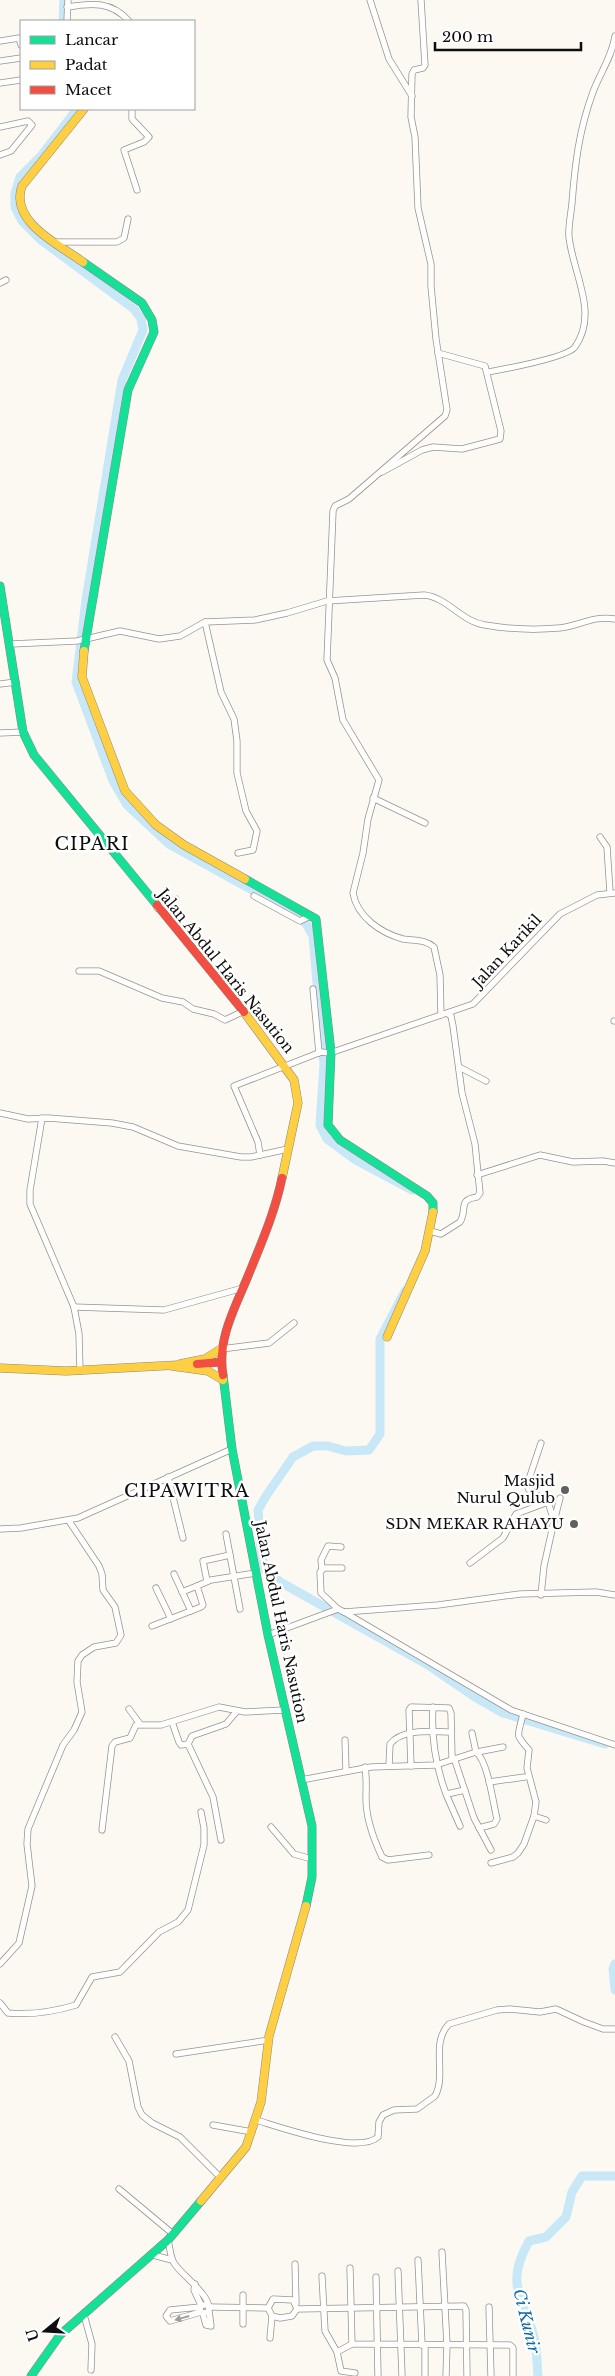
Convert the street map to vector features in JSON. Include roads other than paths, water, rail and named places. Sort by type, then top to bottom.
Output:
[{"type":"main road","points":[[83,110],[26,181],[18,194],[21,210],[27,220],[142,303],[152,320],[154,328],[153,335],[128,390],[83,658],[82,677],[127,794],[168,835],[304,918],[316,919],[331,1052],[327,1121],[340,1140],[430,1198],[434,1213],[422,1254],[387,1337]]},
{"type":"main road","name":"Jalan Abdul Haris Nasution","points":[[0,586],[23,732],[42,767],[244,1012],[294,1080],[298,1103],[288,1149],[264,1236],[245,1288],[224,1334],[221,1362],[228,1404],[232,1449],[268,1636],[312,1826],[312,1878],[301,1929],[282,1984],[269,2040],[256,2120],[240,2157],[171,2237],[153,2255],[60,2335],[31,2376]]},
{"type":"main road","points":[[172,1366],[204,1359],[221,1349]]},
{"type":"main road","points":[[0,1368],[34,1371],[80,1371],[221,1362]]},
{"type":"main road","points":[[172,1366],[208,1371],[223,1380]]},
{"type":"street","points":[[67,20],[68,0]]},
{"type":"street","points":[[370,0],[389,59],[412,96]]},
{"type":"street","points":[[421,0],[424,65],[423,68],[413,72],[411,124],[414,137],[418,208],[431,264],[431,286],[438,353],[447,410],[446,415],[349,499],[335,506],[333,511],[327,660],[335,678],[343,720],[378,777],[354,890],[354,898],[371,924],[403,938],[426,942],[434,947],[445,1014],[451,1016],[454,1026],[462,1093],[475,1144],[480,1195],[465,1201],[460,1222],[441,1234],[430,1231]]},
{"type":"street","points":[[68,7],[96,3],[117,11],[128,20]]},
{"type":"street","points":[[488,372],[555,357],[573,350],[580,338],[585,323],[585,307],[569,237],[576,148],[589,103],[612,52],[615,36]]},
{"type":"street","points":[[0,41],[19,38],[20,42]]},
{"type":"street","points":[[0,62],[20,58]]},
{"type":"street","points":[[0,84],[20,80]]},
{"type":"street","points":[[132,110],[132,118],[149,137],[144,142],[124,150],[137,190]]},
{"type":"street","points":[[0,128],[28,121],[32,125],[11,151],[0,155]]},
{"type":"street","points":[[56,242],[117,242],[124,238],[128,219]]},
{"type":"street","points":[[374,476],[432,447],[462,449],[500,440],[501,431],[485,366],[482,363],[438,353]]},
{"type":"street","points":[[0,636],[10,640],[77,641],[120,631],[159,640],[180,636],[205,622],[255,620],[329,601],[431,595],[461,615],[486,626],[557,628],[572,626],[593,618],[615,619]]},
{"type":"street","points":[[205,622],[221,692],[234,719],[237,741],[237,773],[246,812],[257,831],[253,850],[238,853]]},
{"type":"street","points":[[2,685],[16,682]]},
{"type":"street","points":[[0,733],[23,732]]},
{"type":"street","points":[[373,798],[425,823]]},
{"type":"street","points":[[600,838],[607,848],[613,893]]},
{"type":"street","name":"Jalan Karikil","points":[[331,1052],[445,1014],[479,1000],[560,914],[597,895],[613,893]]},
{"type":"street","points":[[254,896],[304,918]]},
{"type":"street","points":[[158,908],[176,899]]},
{"type":"street","points":[[79,971],[99,971],[162,998],[183,1002],[193,1009],[214,1014],[224,1020],[244,1012]]},
{"type":"street","points":[[313,989],[320,1052]]},
{"type":"street","points":[[260,1155],[257,1140],[234,1086],[320,1052],[331,1052]]},
{"type":"street","points":[[458,1067],[486,1081]]},
{"type":"street","points":[[0,1112],[19,1118],[112,1123],[133,1127],[178,1146],[241,1157],[288,1149]]},
{"type":"street","points":[[42,1118],[30,1190],[30,1204],[74,1307],[80,1371]]},
{"type":"street","points":[[477,1175],[541,1155],[553,1159],[576,1162],[603,1161],[615,1163]]},
{"type":"street","points":[[74,1307],[164,1310],[245,1288]]},
{"type":"street","points":[[221,1349],[269,1343],[294,1323]]},
{"type":"street","points":[[541,1443],[527,1488],[548,1502],[554,1521]]},
{"type":"street","points":[[0,1529],[69,1521],[232,1449]]},
{"type":"street","points":[[168,1477],[183,1538]]},
{"type":"street","points":[[541,1595],[544,1566],[560,1498]]},
{"type":"street","points":[[470,1563],[503,1538],[516,1514],[548,1502]]},
{"type":"street","points":[[0,1964],[19,1943],[32,1886],[27,1844],[28,1828],[62,1745],[74,1730],[82,1712],[77,1682],[78,1661],[82,1655],[94,1647],[113,1644],[118,1641],[121,1635],[115,1607],[103,1590],[102,1574],[99,1566],[69,1521]]},
{"type":"street","points":[[226,1534],[240,1609]]},
{"type":"street","points":[[341,1547],[328,1546],[321,1560],[322,1569],[320,1572],[321,1593],[337,1611],[523,1718],[615,1745]]},
{"type":"street","points":[[207,1581],[202,1561],[230,1555]]},
{"type":"street","points":[[322,1569],[342,1568]]},
{"type":"street","points":[[182,1592],[207,1581],[234,1575],[256,1573]]},
{"type":"street","points":[[174,1574],[191,1611]]},
{"type":"street","points":[[152,1626],[203,1605],[197,1586]]},
{"type":"street","points":[[156,1588],[171,1619]]},
{"type":"street","points":[[268,1636],[337,1611],[421,1607],[520,1594],[541,1595],[596,1592],[615,1595]]},
{"type":"street","points":[[102,1830],[112,1746],[115,1742],[130,1738],[136,1724],[161,1725],[219,1707],[237,1711],[284,1710]]},
{"type":"street","points":[[433,1707],[431,1732],[436,1765],[460,1826]]},
{"type":"street","points":[[411,1766],[409,1708],[449,1708],[453,1759],[479,1828],[491,1850]]},
{"type":"street","points":[[129,1709],[140,1724]]},
{"type":"street","points":[[188,1744],[192,1736],[226,1724],[237,1711]]},
{"type":"street","points":[[491,1863],[513,1857],[518,1853],[524,1844],[534,1816],[536,1802],[528,1768],[529,1752],[518,1738],[523,1718]]},
{"type":"street","points":[[172,1722],[180,1745],[188,1744]]},
{"type":"street","points":[[390,1766],[391,1742],[409,1735],[451,1732]]},
{"type":"street","points":[[472,1733],[476,1752],[489,1782],[497,1822],[479,1828]]},
{"type":"street","points":[[344,1740],[346,1770]]},
{"type":"street","points":[[188,1744],[213,1797],[221,1840]]},
{"type":"street","points":[[301,1780],[365,1767],[436,1765],[476,1752],[503,1747]]},
{"type":"street","points":[[365,1767],[369,1816],[382,1856],[388,1860],[429,1855]]},
{"type":"street","points":[[489,1782],[525,1777]]},
{"type":"street","points":[[446,1794],[465,1790]]},
{"type":"street","points":[[0,2003],[8,2013],[24,2014],[50,2012],[76,2005],[92,1977],[120,1972],[159,1932],[178,1922],[190,1906],[204,1845],[204,1828],[201,1812]]},
{"type":"street","points":[[534,1816],[546,1820]]},
{"type":"street","points":[[271,1827],[294,1854],[312,1859]]},
{"type":"street","points":[[256,2120],[337,2142],[372,2141],[378,2137],[379,2122],[383,2115],[394,2110],[417,2109],[435,2096],[438,2086],[442,2035],[449,2024],[496,2010],[510,2009],[540,2012],[556,2009],[584,2022],[603,2028],[615,2029]]},
{"type":"street","points":[[114,2037],[129,2061],[138,2107],[142,2115],[155,2125],[180,2137],[221,2178]]},
{"type":"street","points":[[176,2054],[269,2040]]},
{"type":"street","points":[[213,2125],[252,2132]]},
{"type":"street","points":[[119,2189],[171,2237],[172,2260]]},
{"type":"street","points":[[442,2252],[447,2306],[446,2376]]},
{"type":"street","points":[[153,2255],[172,2260],[194,2284],[194,2290],[204,2309]]},
{"type":"street","points":[[418,2260],[425,2376]]},
{"type":"street","points":[[272,2316],[280,2318],[292,2316],[296,2306],[295,2264]]},
{"type":"street","points":[[350,2268],[352,2344]]},
{"type":"street","points":[[398,2271],[402,2376]]},
{"type":"street","points":[[322,2276],[326,2335],[337,2352],[342,2371],[355,2373]]},
{"type":"street","points":[[376,2277],[379,2345],[378,2376]]},
{"type":"street","points":[[243,2295],[243,2324]]},
{"type":"street","points":[[268,2308],[273,2299],[286,2298],[296,2306],[323,2309],[464,2306],[466,2308],[467,2376]]},
{"type":"street","points":[[489,2306],[492,2376]]},
{"type":"street","points":[[204,2309],[170,2321],[166,2316],[170,2310],[204,2309],[243,2308],[268,2308]]},
{"type":"street","points":[[268,2308],[272,2316],[270,2338]]},
{"type":"street","points":[[84,2315],[92,2344],[91,2370]]},
{"type":"street","points":[[337,2352],[352,2344],[512,2346],[513,2376]]},
{"type":"waterway","points":[[63,20],[64,0]]},
{"type":"waterway","points":[[76,110],[41,156],[20,177],[15,193],[15,207],[22,221],[41,240],[134,309],[141,319],[143,330],[122,380],[86,600],[76,682],[113,781],[127,805],[169,844],[299,916],[307,925],[313,936],[324,1064],[320,1125],[327,1139],[354,1159],[412,1190]]},
{"type":"waterway","points":[[405,1291],[380,1339],[380,1434],[369,1450],[346,1451],[328,1446],[313,1446],[293,1457],[258,1510],[261,1552],[265,1570],[282,1583],[428,1665],[475,1697],[503,1713],[605,1744]]},
{"type":"waterway","points":[[615,1964],[613,1969],[615,1990]]},
{"type":"waterway","name":"Ci Kunir","points":[[538,2376],[535,2341],[518,2292],[517,2281],[521,2257],[529,2241],[546,2237],[566,2217],[572,2192],[582,2176],[615,2176]]},
{"type":"place","name":"Masjid Nurul Qulub","points":[[565,1490]]},
{"type":"place","name":"SDN MEKAR RAHAYU","points":[[574,1524]]},
{"type":"district","name":"CIPARI","points":[[92,844]]},
{"type":"district","name":"CIPAWITRA","points":[[187,1491]]}]
